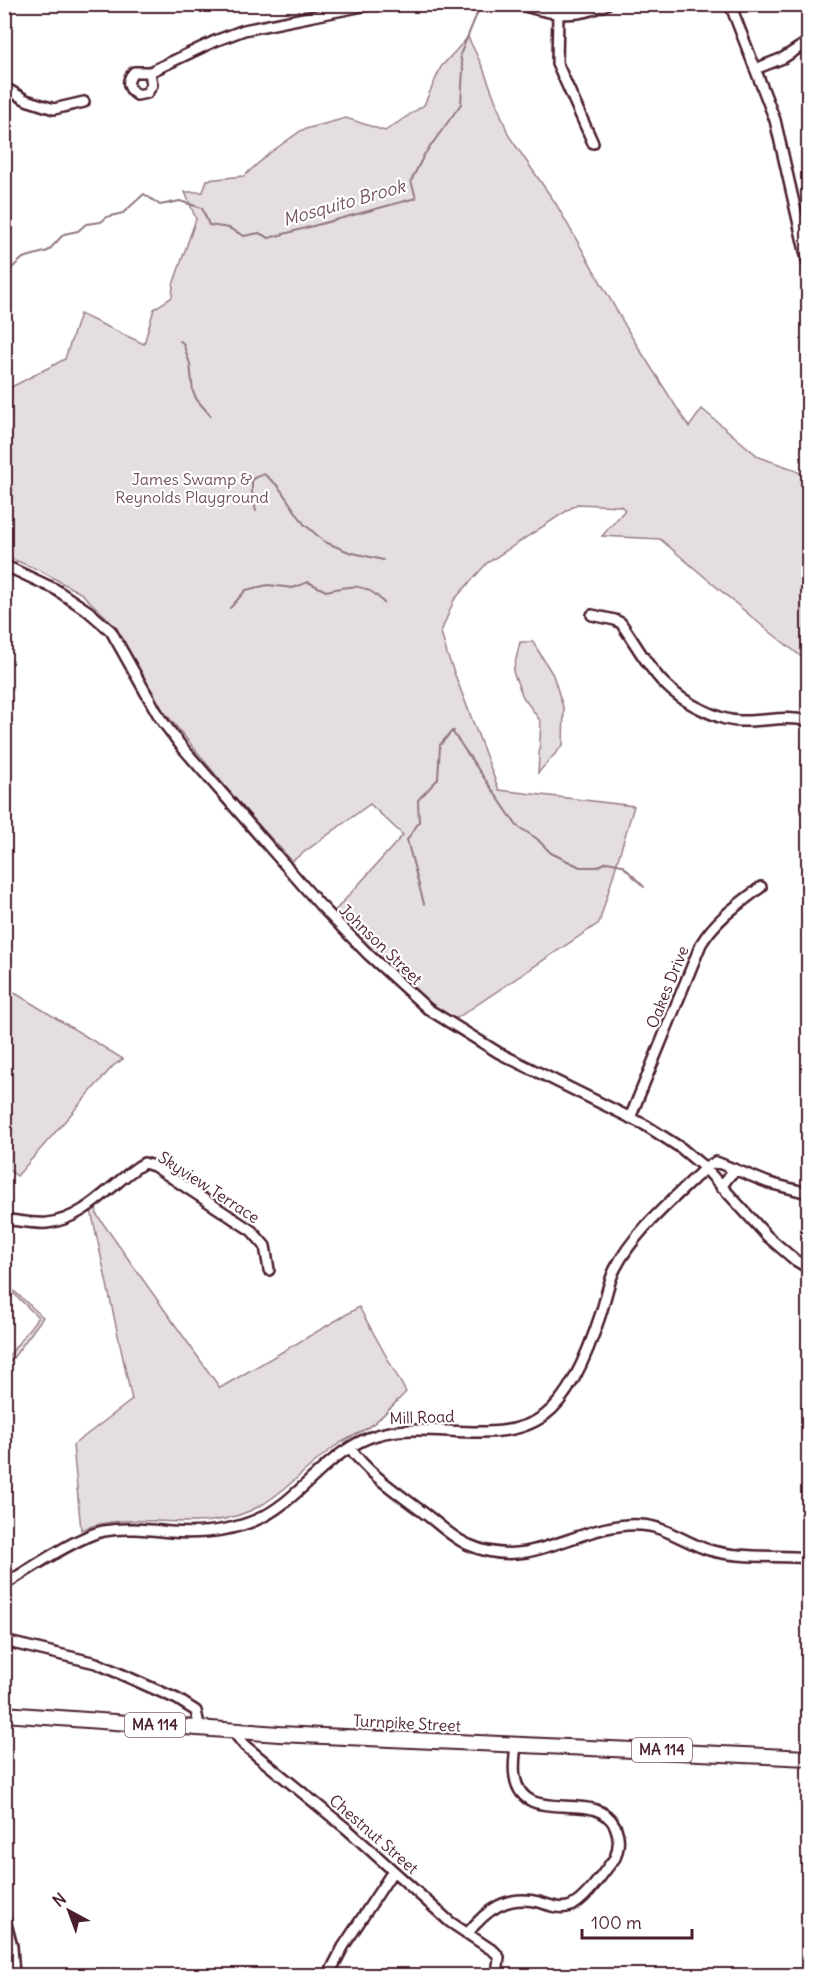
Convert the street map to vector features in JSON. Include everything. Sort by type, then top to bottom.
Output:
[{"type":"highway","name":"Turnpike Street","points":[[4,1714],[200,1729],[808,1758]]},
{"type":"street","points":[[150,72],[244,30],[373,4]]},
{"type":"street","points":[[518,4],[558,14],[573,15],[595,10],[607,4]]},
{"type":"street","points":[[730,4],[775,120],[808,264]]},
{"type":"street","points":[[558,14],[557,63],[593,142]]},
{"type":"street","points":[[755,69],[783,58],[808,42]]},
{"type":"street","points":[[4,87],[26,100],[54,109],[84,102]]},
{"type":"street","name":"Johnson Street","points":[[4,565],[55,590],[88,610],[111,631],[160,718],[182,747],[320,905],[369,955],[428,1009],[500,1053],[630,1118],[681,1148],[705,1168],[767,1236],[808,1268]]},
{"type":"street","points":[[592,615],[621,623],[649,667],[667,688],[698,708],[720,718],[737,721],[794,717],[808,721]]},
{"type":"street","name":"Oakes Drive","points":[[630,1118],[701,944],[727,913],[761,887]]},
{"type":"street","points":[[705,1168],[716,1162],[770,1183],[808,1193]]},
{"type":"street","name":"Skyview Terrace","points":[[4,1219],[48,1223],[70,1217],[88,1208],[144,1163],[154,1166],[252,1231],[265,1246],[269,1270]]},
{"type":"street","name":"Mill Road","points":[[4,1585],[100,1531],[139,1529],[200,1532],[247,1523],[278,1508],[350,1448],[376,1435],[399,1430],[507,1430],[524,1426],[545,1416],[562,1398],[584,1356],[621,1258],[654,1219],[705,1168]]},
{"type":"street","points":[[721,1187],[736,1170]]},
{"type":"street","points":[[350,1448],[364,1465],[406,1500],[459,1540],[484,1551],[526,1552],[615,1526],[630,1524],[656,1528],[710,1550],[739,1555],[808,1558]]},
{"type":"street","points":[[4,1641],[96,1663],[167,1695],[196,1711],[200,1729]]},
{"type":"street","name":"Chestnut Street","points":[[232,1730],[244,1745],[347,1829],[435,1910],[495,1952],[499,1957],[497,1976]]},
{"type":"street","points":[[467,1934],[488,1911],[512,1900],[535,1901],[557,1908],[576,1903],[615,1858],[618,1851],[616,1830],[610,1818],[599,1810],[538,1804],[525,1797],[516,1784],[514,1775],[516,1744]]},
{"type":"street","points":[[328,1976],[343,1947],[393,1870]]},
{"type":"street","points":[[4,1916],[13,1954],[14,1976]]},
{"type":"green space","name":"James Swamp & Reynolds Playground","points":[[468,37],[483,68],[509,136],[556,204],[633,339],[689,427],[702,409],[759,457],[793,469],[808,478],[808,662],[660,539],[602,536],[625,510],[621,506],[577,504],[487,563],[454,600],[441,632],[447,654],[499,790],[634,806],[599,923],[457,1018],[444,1017],[428,1007],[333,913],[403,835],[370,804],[292,861],[238,802],[162,709],[127,647],[106,617],[82,594],[41,571],[5,556],[4,391],[65,359],[80,314],[144,344],[154,309],[172,297],[173,285],[196,219],[185,192],[203,192],[207,180],[244,176],[271,152],[302,130],[346,118],[385,131],[424,105],[441,67]]},
{"type":"green space","points":[[520,642],[533,642],[553,675],[564,710],[563,745],[538,773],[541,722],[523,697],[513,672]]},
{"type":"green space","points":[[5,987],[123,1059],[113,1066],[17,1176],[5,1167]]},
{"type":"green space","points":[[96,1206],[97,1215],[220,1388],[359,1307],[406,1392],[384,1415],[365,1430],[334,1447],[278,1494],[249,1511],[211,1521],[113,1522],[81,1530],[73,1445],[132,1400],[91,1210]]},
{"type":"green space","points":[[4,1282],[43,1317],[5,1369],[5,1361],[38,1317]]},
{"type":"waterway","name":"Mosquito Brook","points":[[4,275],[23,258],[48,251],[64,234],[78,231],[86,224],[101,222],[107,217],[123,213],[144,194],[160,205],[180,201],[202,208],[209,225],[229,228],[244,236],[259,233],[269,238],[416,198],[411,181],[424,155],[461,104],[463,69],[460,55],[481,4]]},
{"type":"waterway","points":[[180,341],[183,343],[190,364],[193,392],[211,416]]},
{"type":"waterway","points":[[256,511],[252,479],[264,474],[278,486],[304,524],[325,542],[349,552],[383,560]]},
{"type":"waterway","points":[[230,608],[246,590],[268,585],[293,588],[308,582],[326,591],[343,587],[364,588],[384,603]]},
{"type":"waterway","points":[[454,731],[452,731],[517,826],[536,838],[551,853],[580,867],[597,867],[607,862],[622,865],[644,887]]},
{"type":"waterway","points":[[424,904],[407,840],[419,822],[418,800],[438,779],[440,745],[452,731]]},
{"type":"waterway","points":[[797,1976],[808,1963]]}]
